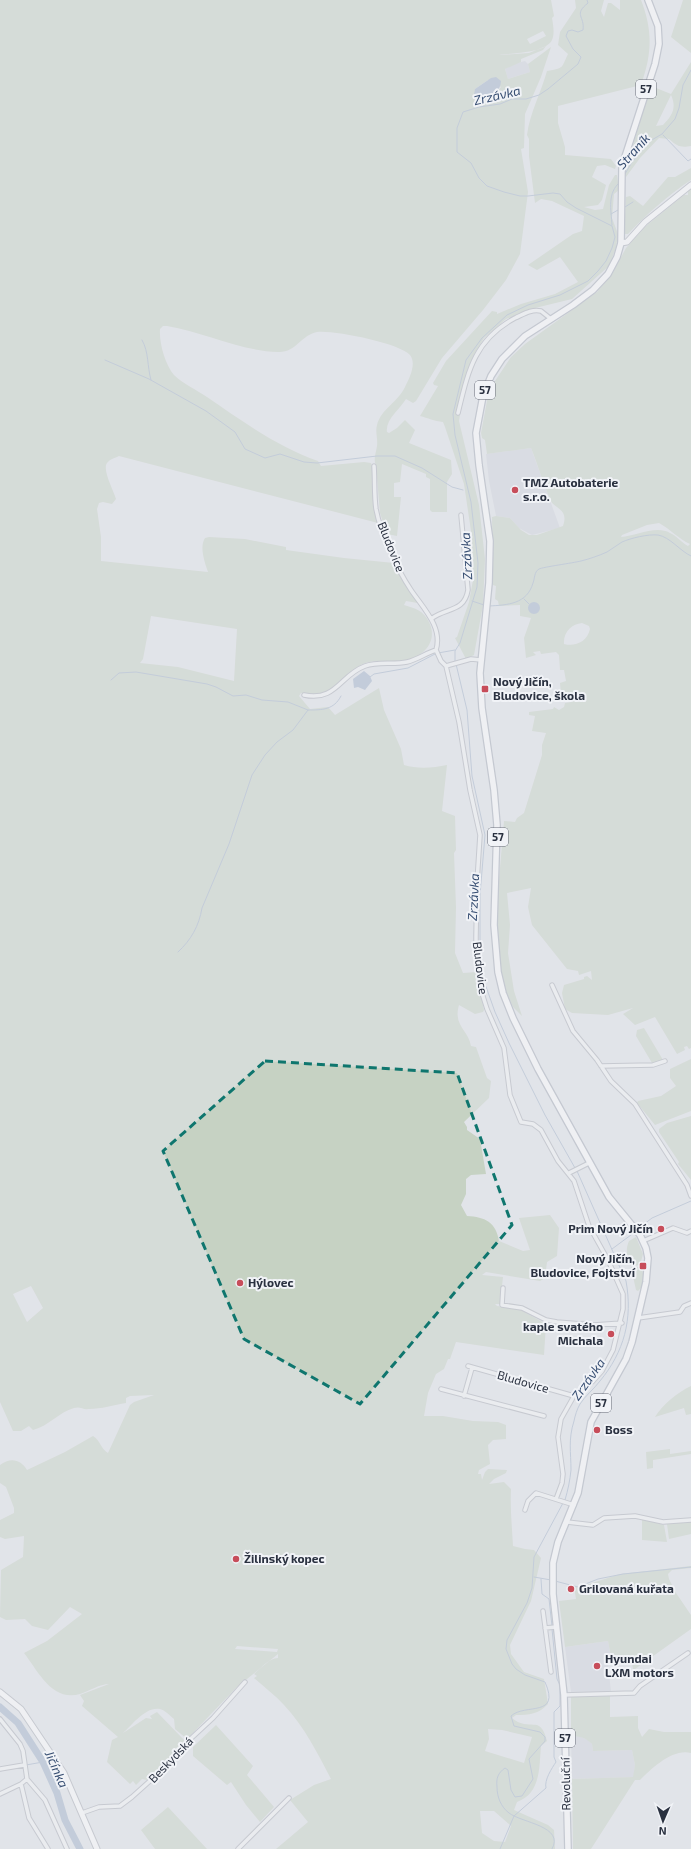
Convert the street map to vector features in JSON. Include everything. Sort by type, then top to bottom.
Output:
[{"type":"main road","name":"57","points":[[567,1522],[571,1504],[580,1483],[591,1422],[629,1353],[638,1318],[648,1264],[643,1241],[636,1230],[613,1204],[589,1163],[526,1044],[508,1004],[498,976],[494,925],[498,825],[482,708],[481,660],[490,563],[489,534],[476,443],[479,410],[488,382],[502,360],[525,336],[580,300],[603,280],[614,264],[621,243],[622,162],[659,48],[658,28],[648,0]]},
{"type":"main road","name":"Revoluční","points":[[567,1522],[556,1548],[552,1590],[553,1627],[564,1695],[568,1849]]},
{"type":"street","points":[[621,243],[627,242],[643,224],[691,185]]},
{"type":"street","points":[[458,414],[465,385],[475,358],[486,340],[501,326],[528,312],[541,310],[551,319]]},
{"type":"street","name":"Bludovice","points":[[374,466],[376,509],[382,528],[404,580],[431,619],[438,640],[436,650],[441,661],[448,665],[470,790],[480,835],[480,850],[476,882],[476,949],[481,990],[504,1048],[510,1095],[522,1122],[533,1124],[541,1130],[558,1161],[570,1172],[589,1226],[608,1260],[621,1290],[623,1309],[621,1323],[613,1350],[602,1371],[593,1381],[574,1396],[565,1410],[559,1429],[563,1474],[558,1499]]},
{"type":"street","points":[[431,619],[439,613],[462,604],[467,596],[468,590],[461,515]]},
{"type":"street","points":[[304,695],[312,697],[321,696],[332,692],[356,670],[365,665],[408,662],[436,650]]},
{"type":"street","points":[[448,665],[471,659],[481,660]]},
{"type":"street","points":[[552,985],[569,1024],[611,1081],[635,1104],[687,1185],[691,1196]]},
{"type":"street","points":[[601,1066],[653,1065],[665,1061]]},
{"type":"street","points":[[570,1172],[589,1163]]},
{"type":"street","points":[[643,1241],[673,1228],[687,1233],[691,1231]]},
{"type":"street","points":[[503,1288],[502,1305],[522,1308],[546,1320],[594,1325],[621,1323]]},
{"type":"street","points":[[638,1318],[680,1312],[684,1306],[691,1303]]},
{"type":"street","name":"Bludovice","points":[[464,1396],[470,1367],[574,1396]]},
{"type":"street","points":[[441,1389],[544,1416]]},
{"type":"street","points":[[525,1510],[528,1501],[535,1493],[571,1504]]},
{"type":"street","points":[[567,1522],[593,1525],[606,1518],[633,1516],[663,1522],[691,1520]]},
{"type":"street","points":[[543,1611],[551,1672]]},
{"type":"street","points":[[545,1628],[553,1627]]},
{"type":"street","points":[[564,1695],[634,1693],[640,1686],[688,1653]]},
{"type":"street","name":"Beskydská","points":[[82,1813],[99,1807],[120,1806],[132,1797],[171,1762],[185,1744],[212,1718],[245,1682]]},
{"type":"street","points":[[0,1692],[14,1702],[29,1719],[64,1773],[97,1849]]},
{"type":"street","points":[[0,1719],[20,1744],[23,1751],[27,1779],[45,1800],[67,1849]]},
{"type":"street","points":[[0,1769],[24,1765]]},
{"type":"street","points":[[0,1794],[21,1784],[27,1779]]},
{"type":"street","points":[[21,1784],[29,1818],[48,1849]]},
{"type":"street","points":[[238,1849],[289,1798]]},
{"type":"highlighted area","points":[[265,1061],[457,1073],[512,1225],[360,1404],[244,1339],[163,1151]]},
{"type":"shaded area","points":[[525,61],[528,64],[530,72],[508,79],[505,69],[513,64]]},
{"type":"shaded area","points":[[531,448],[560,528],[532,535],[519,528],[510,518],[496,516],[489,481],[486,454]]},
{"type":"shaded area","points":[[608,1641],[612,1662],[608,1663],[611,1692],[571,1692],[565,1647]]},
{"type":"shaded area","points":[[571,1736],[579,1736],[588,1740],[592,1744],[593,1751],[632,1750],[635,1765],[634,1777],[572,1779]]},
{"type":"green space","points":[[0,0],[551,0],[554,16],[552,18],[554,32],[552,40],[543,50],[521,59],[521,62],[505,69],[508,79],[530,72],[528,64],[551,47],[541,77],[525,114],[524,148],[521,149],[528,192],[520,254],[506,280],[483,310],[442,358],[416,401],[413,403],[406,399],[388,423],[387,432],[389,433],[405,420],[415,430],[409,443],[451,460],[452,474],[447,482],[447,512],[432,512],[430,510],[430,479],[426,477],[426,474],[402,464],[400,482],[394,483],[394,497],[401,497],[397,536],[387,534],[380,513],[375,461],[377,443],[376,428],[382,414],[402,392],[410,376],[413,363],[410,355],[404,350],[366,338],[337,333],[317,332],[311,334],[294,347],[284,352],[264,351],[167,326],[163,326],[160,329],[160,341],[163,353],[174,375],[182,381],[261,433],[303,455],[318,461],[321,466],[364,462],[371,463],[374,472],[378,523],[119,456],[110,460],[106,466],[107,475],[116,499],[112,504],[103,502],[99,503],[97,509],[101,537],[101,561],[208,572],[203,555],[203,542],[205,538],[209,537],[245,539],[286,547],[286,550],[394,563],[418,603],[406,601],[404,605],[425,615],[429,622],[432,635],[431,641],[419,655],[401,661],[377,661],[365,663],[351,671],[327,691],[320,694],[301,693],[299,696],[310,709],[328,707],[335,715],[379,688],[384,710],[401,749],[404,765],[425,768],[447,765],[442,811],[455,816],[455,953],[463,973],[477,972],[484,1010],[483,1012],[475,1014],[459,1005],[458,1018],[471,1046],[476,1047],[487,1078],[491,1081],[489,1098],[464,1122],[467,1130],[480,1139],[486,1174],[471,1175],[466,1179],[466,1194],[461,1205],[467,1216],[484,1219],[489,1222],[495,1229],[499,1241],[523,1251],[530,1250],[519,1218],[550,1215],[559,1228],[557,1256],[547,1262],[545,1278],[540,1281],[486,1272],[482,1275],[503,1277],[500,1304],[495,1304],[497,1306],[519,1309],[546,1324],[544,1355],[456,1342],[450,1359],[448,1359],[444,1369],[436,1374],[428,1393],[424,1416],[443,1416],[473,1421],[498,1422],[506,1425],[506,1439],[493,1440],[488,1445],[490,1464],[479,1470],[478,1474],[481,1474],[482,1480],[488,1469],[507,1470],[506,1473],[494,1479],[489,1484],[504,1482],[511,1489],[513,1546],[534,1550],[541,1558],[531,1601],[510,1645],[511,1654],[524,1672],[544,1679],[548,1704],[537,1712],[516,1715],[512,1718],[524,1724],[538,1725],[544,1733],[547,1741],[541,1746],[539,1771],[535,1786],[531,1793],[517,1802],[514,1810],[548,1825],[554,1830],[555,1849],[276,1849],[308,1822],[290,1800],[314,1785],[331,1779],[310,1740],[298,1722],[281,1701],[254,1678],[257,1676],[254,1674],[260,1669],[237,1687],[187,1739],[175,1729],[174,1719],[160,1709],[150,1710],[140,1717],[123,1733],[146,1718],[152,1719],[150,1716],[157,1712],[185,1741],[175,1749],[169,1761],[157,1774],[147,1780],[142,1779],[136,1785],[133,1781],[130,1784],[107,1762],[112,1740],[118,1737],[82,1706],[84,1701],[80,1695],[109,1684],[98,1686],[80,1694],[61,1694],[40,1676],[24,1653],[47,1641],[82,1614],[70,1607],[48,1630],[32,1626],[25,1619],[6,1620],[0,1617],[1,1570],[23,1557],[24,1536],[5,1539],[0,1537],[0,1520],[14,1513],[14,1508],[6,1487],[0,1483],[0,1465],[4,1462],[15,1460],[22,1463],[27,1470],[65,1452],[93,1436],[108,1453],[130,1405],[134,1402],[154,1395],[130,1396],[126,1398],[126,1403],[103,1408],[74,1408],[39,1428],[33,1430],[29,1426],[21,1431],[13,1431],[0,1402]],"holes":[[[543,31],[546,36],[530,44],[527,39]],[[539,49],[529,53],[499,55],[528,52]],[[488,80],[501,87],[497,92],[475,89]],[[151,616],[237,629],[234,681],[178,667],[140,663],[143,659]],[[31,1286],[43,1308],[27,1322],[13,1294]],[[237,1646],[278,1649],[277,1652],[235,1649]],[[278,1654],[278,1658],[270,1661]],[[488,1729],[502,1730],[532,1737],[524,1763],[485,1751],[489,1739]],[[480,1811],[494,1811],[511,1826],[505,1842],[494,1841],[482,1833]]]},
{"type":"green space","points":[[575,0],[604,0],[601,11],[604,17],[608,3],[611,3],[620,10],[620,0],[641,0],[648,22],[650,42],[649,53],[645,74],[641,85],[558,106],[558,123],[565,147],[565,155],[611,159],[616,166],[615,169],[605,165],[597,166],[592,177],[606,185],[602,200],[598,205],[584,207],[595,210],[603,209],[609,185],[615,175],[617,175],[619,190],[614,194],[612,218],[618,234],[616,248],[609,266],[572,299],[531,309],[506,319],[484,338],[475,353],[462,403],[459,421],[479,505],[485,559],[483,605],[474,655],[466,659],[455,638],[457,637],[469,602],[473,580],[471,531],[464,484],[443,422],[420,416],[438,386],[434,385],[433,383],[446,361],[492,311],[497,312],[497,314],[521,304],[555,294],[578,282],[560,257],[537,270],[528,265],[573,234],[582,231],[584,216],[552,201],[541,199],[535,203],[529,156],[529,139],[527,135],[528,127],[547,71],[562,67],[568,54],[558,45],[560,32],[576,8]]},
{"type":"green space","points":[[683,0],[691,0],[691,53],[671,37]]},
{"type":"green space","points":[[691,62],[691,146],[681,147],[669,139],[659,138],[640,158],[626,177],[626,162],[632,148],[651,86],[671,94]],"holes":[[[671,95],[673,100],[673,112],[663,125],[656,126]]]},
{"type":"green space","points":[[691,168],[691,180],[658,205],[628,234],[624,234],[626,197],[630,196],[643,206],[668,177],[675,177]]},
{"type":"green space","points":[[691,188],[691,1048],[689,1049],[687,1046],[684,1047],[685,1050],[677,1054],[655,1017],[635,1025],[623,1014],[633,1008],[608,1015],[572,1013],[565,1009],[562,993],[564,985],[584,979],[584,977],[587,976],[592,980],[591,971],[579,975],[578,971],[567,969],[532,925],[528,907],[531,888],[507,893],[510,925],[508,953],[514,991],[522,1016],[513,1007],[504,987],[499,961],[497,903],[504,821],[515,822],[517,818],[524,813],[542,755],[542,745],[546,733],[532,731],[535,716],[529,715],[529,712],[553,709],[554,707],[559,710],[564,707],[565,703],[571,702],[573,696],[566,693],[561,694],[560,683],[566,681],[564,670],[560,670],[559,655],[556,652],[541,654],[540,651],[533,652],[536,655],[526,658],[524,638],[531,618],[520,616],[520,605],[499,606],[498,601],[495,599],[496,586],[493,585],[492,517],[496,516],[510,518],[521,530],[529,535],[537,535],[563,526],[563,513],[551,501],[531,448],[487,454],[485,440],[482,438],[481,433],[489,390],[511,357],[525,344],[597,292],[612,274],[626,248],[646,226],[684,195],[688,195],[688,191]],"holes":[[[659,523],[690,544],[688,546],[672,534],[659,530],[652,530],[621,537],[622,535],[647,525]],[[582,623],[589,626],[590,629],[586,637],[576,644],[564,644],[565,636],[569,629]]]},
{"type":"green space","points":[[644,1028],[663,1060],[652,1063],[636,1036],[637,1030]]},
{"type":"green space","points":[[691,1059],[691,1111],[655,1125],[637,1103],[638,1101],[661,1096],[676,1086],[670,1078],[670,1069]]},
{"type":"green space","points":[[691,1116],[691,1180],[678,1164],[679,1162],[659,1132],[659,1129],[667,1123]]},
{"type":"green space","points":[[636,1237],[643,1254],[640,1265],[631,1266],[627,1247],[629,1241]]},
{"type":"green space","points":[[631,1267],[641,1267],[642,1269],[643,1283],[638,1291],[636,1290]]},
{"type":"green space","points":[[691,1386],[691,1414],[686,1415],[684,1408],[655,1417],[671,1399]]},
{"type":"green space","points":[[670,1449],[670,1454],[691,1451],[691,1454],[653,1460],[653,1468],[647,1469],[646,1452]]},
{"type":"green space","points":[[642,1519],[664,1525],[667,1542],[642,1540]]},
{"type":"green space","points":[[691,1521],[691,1534],[669,1539],[667,1524]]},
{"type":"green space","points":[[691,1566],[691,1568],[672,1570],[668,1574],[676,1593],[691,1615],[691,1629],[635,1669],[633,1669],[632,1663],[612,1662],[608,1641],[565,1647],[559,1601],[576,1599],[574,1587],[583,1586],[620,1574]]},
{"type":"green space","points":[[610,1696],[610,1717],[638,1716],[638,1728],[642,1737],[649,1729],[664,1732],[691,1732],[691,1753],[677,1753],[670,1756],[650,1770],[640,1780],[635,1780],[591,1849],[573,1849],[572,1779],[633,1777],[635,1765],[632,1750],[593,1751],[592,1744],[587,1740],[580,1737],[571,1736],[571,1697]]},
{"type":"green space","points":[[216,1725],[253,1766],[247,1775],[274,1807],[260,1822],[246,1805],[231,1782],[227,1785],[193,1756],[193,1747]]},
{"type":"green space","points":[[168,1807],[207,1849],[155,1849],[141,1830]]},
{"type":"water","points":[[496,77],[501,81],[495,92],[487,96],[474,95],[475,89],[491,78]]},
{"type":"water","points":[[532,602],[536,602],[540,608],[536,614],[532,614],[528,610],[528,606]]},
{"type":"water","points":[[364,671],[370,676],[372,681],[365,690],[358,687],[354,688],[353,679]]},
{"type":"waterway","name":"Zrzávka","points":[[455,661],[455,651],[460,643],[477,587],[478,563],[471,502],[455,435],[453,414],[466,360],[482,338],[507,315],[528,305],[560,295],[588,281],[606,261],[615,237],[612,226],[576,208],[567,202],[560,194],[553,193],[520,196],[487,186],[479,178],[471,163],[457,152],[457,128],[463,112],[479,107],[500,104],[512,99],[526,99],[539,95],[578,64],[581,57],[573,49],[566,36],[568,31],[572,30],[578,32],[583,30],[583,22],[580,13],[588,3],[587,0]]},
{"type":"waterway","name":"Straník","points":[[625,174],[632,162],[650,141],[662,134],[675,119],[679,108],[683,85],[691,70]]},
{"type":"waterway","points":[[663,135],[688,161],[691,159]]},
{"type":"waterway","name":"Straník","points":[[612,225],[611,196],[616,186],[620,182]]},
{"type":"waterway","points":[[625,207],[633,202]]},
{"type":"waterway","name":"Straník","points":[[611,214],[618,210]]},
{"type":"waterway","points":[[142,340],[146,349],[151,380]]},
{"type":"waterway","points":[[105,360],[149,379],[206,411],[235,432],[245,449],[265,458],[280,454],[304,462],[317,463],[377,456],[395,456],[422,468],[452,487],[463,490]]},
{"type":"waterway","points":[[489,606],[510,604],[521,599],[530,590],[534,581],[535,573],[539,569],[590,558],[607,552],[622,542],[635,538],[654,535],[662,536],[691,556]]},
{"type":"waterway","points":[[524,599],[529,604]]},
{"type":"waterway","points":[[472,601],[484,605]]},
{"type":"waterway","points":[[438,653],[455,650]]},
{"type":"waterway","points":[[370,677],[374,674],[408,668],[435,654]]},
{"type":"waterway","name":"Zrzávka","points":[[456,664],[467,710],[472,776],[485,835],[480,895],[480,939],[484,981],[495,1012],[509,1043],[545,1115],[575,1168]]},
{"type":"waterway","points":[[111,680],[119,673],[136,672],[207,684],[233,696],[246,695],[262,700],[288,702],[308,710]]},
{"type":"waterway","points":[[178,952],[191,938],[197,927],[202,908],[229,844],[252,775],[265,755],[277,742],[293,730],[308,710],[331,707],[341,696]]},
{"type":"waterway","name":"Zrzávka","points":[[565,1500],[571,1470],[571,1434],[576,1412],[582,1401],[608,1370],[621,1347],[625,1334],[628,1309],[626,1281],[577,1171]]},
{"type":"waterway","points":[[639,1228],[652,1218],[691,1201]]},
{"type":"waterway","points":[[612,1249],[635,1232]]},
{"type":"waterway","name":"Zrzávka","points":[[552,1849],[554,1841],[553,1835],[548,1830],[515,1816],[504,1808],[500,1802],[497,1791],[497,1781],[499,1774],[505,1768],[508,1770],[511,1790],[515,1797],[522,1796],[533,1779],[529,1759],[545,1741],[545,1737],[540,1732],[514,1726],[511,1716],[517,1712],[539,1708],[545,1705],[548,1701],[549,1693],[545,1682],[525,1675],[516,1669],[512,1664],[506,1649],[507,1640],[527,1603],[532,1588],[534,1557],[563,1503]]},
{"type":"waterway","points":[[555,1581],[578,1587],[598,1579],[623,1574],[691,1567]]},
{"type":"waterway","points":[[534,1577],[551,1580]]},
{"type":"waterway","points":[[541,1579],[542,1594],[549,1599],[552,1626]]},
{"type":"waterway","points":[[500,1849],[514,1816],[546,1788],[547,1778],[556,1762],[554,1757],[554,1712],[560,1706],[560,1685],[557,1679],[552,1629]]},
{"type":"waterway","name":"Jičínka","points":[[0,1707],[18,1723],[43,1762],[57,1793],[65,1820],[80,1849]]},
{"type":"waterway","points":[[26,1765],[43,1762]]},
{"type":"waterway","points":[[0,1771],[9,1769]]},
{"type":"place","name":"TMZ Autobaterie s.r.o.","points":[[515,490]]},
{"type":"place","name":"Nový Jičín, Bludovice, škola","points":[[485,689]]},
{"type":"place","name":"Prim Nový Jičín","points":[[661,1229]]},
{"type":"place","name":"Nový Jičín, Bludovice, Fojtství","points":[[643,1266]]},
{"type":"place","name":"Hýlovec","points":[[240,1283]]},
{"type":"place","name":"kaple svatého Michala","points":[[611,1334]]},
{"type":"place","name":"Boss","points":[[597,1430]]},
{"type":"place","name":"Žilinský kopec","points":[[236,1559]]},
{"type":"place","name":"Grilovaná kuřata","points":[[571,1589]]},
{"type":"place","name":"Hyundai LXM motors","points":[[597,1666]]}]
